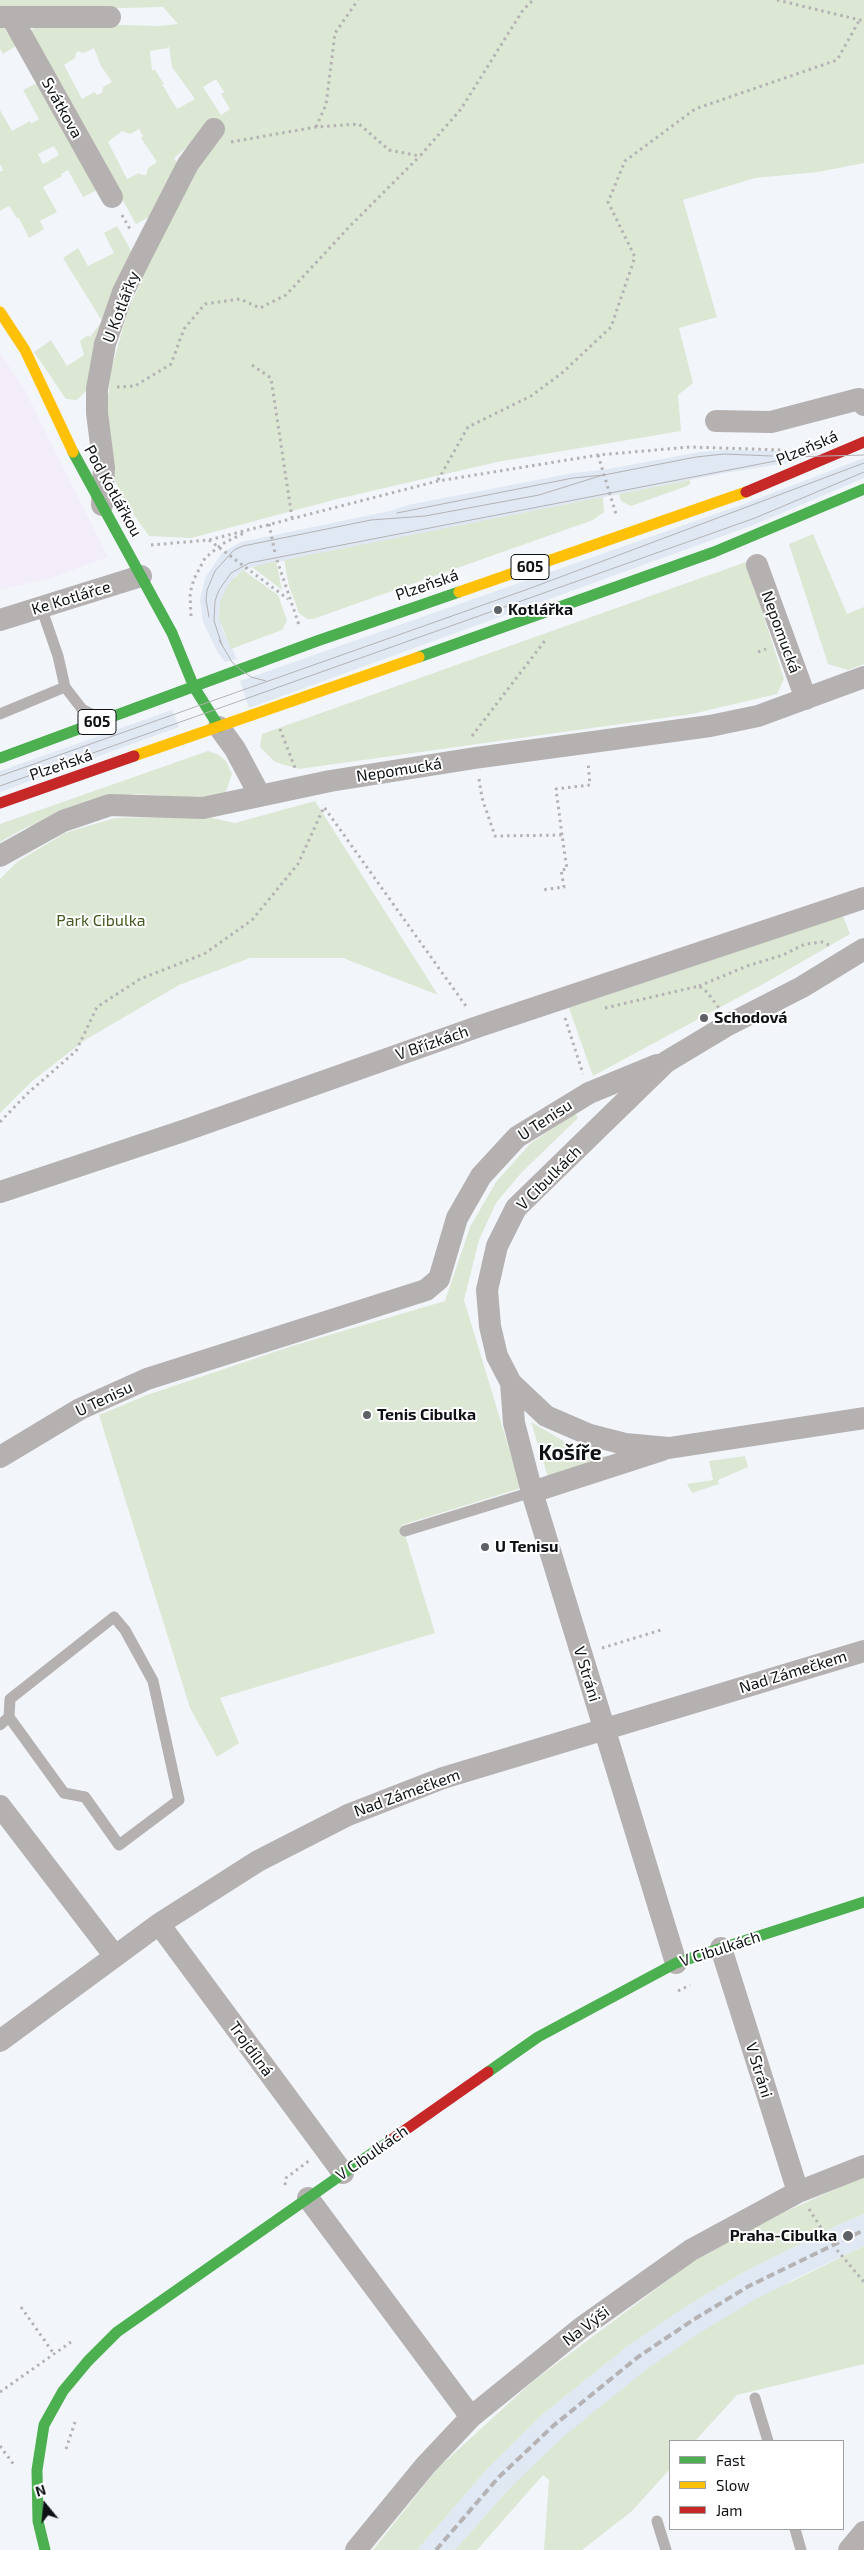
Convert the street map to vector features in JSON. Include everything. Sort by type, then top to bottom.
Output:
[{"type":"main road","name":"Pod Kotlářkou","points":[[0,312],[25,350],[64,435],[172,633],[194,687],[219,727]]},
{"type":"main road","name":"Plzeňská","points":[[0,758],[485,582],[744,493],[864,442]]},
{"type":"main road","name":"Plzeňská","points":[[0,803],[636,581],[714,552],[864,489]]},
{"type":"main road","name":"V Cibulkách","points":[[45,2550],[38,2521],[37,2470],[44,2425],[63,2391],[88,2361],[117,2332],[538,2037],[676,1963],[864,1902]]},
{"type":"street","points":[[6,18],[110,17]]},
{"type":"street","name":"Svátkova","points":[[6,18],[112,197]]},
{"type":"street","name":"U Kotlářky","points":[[102,505],[104,468],[97,413],[97,389],[106,344],[124,292],[143,252],[188,164],[214,129]]},
{"type":"street","points":[[716,421],[771,422],[858,399],[864,405]]},
{"type":"street","name":"Nepomucká","points":[[757,565],[806,699]]},
{"type":"street","name":"Ke Kotlářce","points":[[0,620],[141,576]]},
{"type":"street","name":"Nepomucká","points":[[0,856],[63,821],[110,805],[204,808],[259,794],[472,750],[710,726],[758,716],[864,677]]},
{"type":"street","points":[[219,727],[235,749],[259,794]]},
{"type":"street","name":"V Břízkách","points":[[0,1191],[186,1130],[480,1026],[864,898]]},
{"type":"street","name":"V Cibulkách","points":[[864,948],[802,987],[726,1026],[666,1062],[516,1208],[497,1246],[487,1290],[490,1326],[497,1356],[511,1383],[546,1416],[590,1436],[625,1444],[669,1448],[864,1418]]},
{"type":"street","name":"U Tenisu","points":[[0,1457],[80,1409],[147,1379],[426,1290],[439,1278],[458,1218],[481,1176],[517,1137],[589,1093],[666,1062]]},
{"type":"street","name":"V Stráni","points":[[511,1383],[514,1423],[532,1492],[676,1963]]},
{"type":"street","points":[[532,1492],[669,1448]]},
{"type":"street","name":"Nad Zámečkem","points":[[0,2041],[114,1955],[159,1924],[258,1861],[348,1815],[443,1778],[864,1651]]},
{"type":"street","points":[[0,1806],[114,1955]]},
{"type":"street","name":"Trojdílná","points":[[159,1924],[343,2173]]},
{"type":"street","name":"V Stráni","points":[[721,1948],[798,2192]]},
{"type":"street","name":"Na Výši","points":[[356,2550],[425,2466],[470,2418],[581,2328],[691,2250],[798,2192],[864,2166]]},
{"type":"street","points":[[308,2198],[470,2418]]},
{"type":"lane","points":[[40,607],[58,656],[65,687],[82,710],[103,720]]},
{"type":"lane","points":[[0,714],[65,687]]},
{"type":"lane","points":[[405,1530],[532,1492]]},
{"type":"lane","points":[[114,1617],[125,1630],[153,1681],[179,1800],[119,1845],[85,1797],[64,1792],[4,1721],[10,1699],[114,1617]]},
{"type":"lane","points":[[755,2398],[768,2440]]},
{"type":"lane","points":[[657,2521],[666,2550]]},
{"type":"lane","points":[[795,2530],[801,2550]]},
{"type":"path","points":[[316,127],[326,105],[335,33],[358,0]]},
{"type":"path","points":[[97,389],[134,386],[171,364],[184,329],[205,304],[240,299],[260,308],[286,295],[351,225],[420,156],[461,109],[523,10],[533,0]]},
{"type":"path","points":[[777,0],[864,21]]},
{"type":"path","points":[[438,481],[468,427],[531,396],[562,373],[611,326],[635,257],[608,202],[625,162],[695,109],[837,60],[859,21]]},
{"type":"path","points":[[214,129],[226,142],[316,127],[359,124],[389,150],[420,156]]},
{"type":"path","points":[[112,197],[143,252]]},
{"type":"path","points":[[252,366],[271,378],[292,518]]},
{"type":"path","points":[[141,545],[209,540],[438,481],[598,455],[690,447],[791,450]]},
{"type":"path","points":[[598,455],[618,518]]},
{"type":"path","points":[[269,524],[275,553]]},
{"type":"path","points":[[192,625],[190,594],[194,579],[205,558],[218,547],[251,529]]},
{"type":"path","points":[[209,540],[288,598]]},
{"type":"path","points":[[277,560],[288,598],[301,630]]},
{"type":"path","points":[[184,612],[188,620]]},
{"type":"path","points":[[552,631],[472,750],[482,798],[495,836],[562,835]]},
{"type":"path","points":[[278,724],[297,773]]},
{"type":"path","points":[[542,890],[564,887],[561,870],[567,869],[556,789],[590,786],[588,769]]},
{"type":"path","points":[[0,1122],[27,1094],[76,1051],[97,1007],[140,979],[204,954],[252,920],[298,864],[324,807],[480,1026]]},
{"type":"path","points":[[598,1009],[620,1006],[699,986],[747,966],[782,955],[805,944],[822,942],[834,947],[826,952]]},
{"type":"path","points":[[699,986],[707,992],[721,1011],[715,1014]]},
{"type":"path","points":[[565,1018],[580,1065]]},
{"type":"path","points":[[599,1648],[661,1630]]},
{"type":"path","points":[[674,1993],[692,1984]]},
{"type":"path","points":[[798,2192],[825,2234]]},
{"type":"path","points":[[837,2250],[864,2282]]},
{"type":"path","points":[[21,2307],[54,2354]]},
{"type":"path","points":[[64,2457],[77,2416]]},
{"type":"path","points":[[0,2446],[16,2467]]},
{"type":"shaded area","points":[[0,353],[24,388],[108,557],[50,578],[0,590]]},
{"type":"shaded area","points":[[723,450],[818,452],[794,462],[725,473],[252,567],[235,576],[219,610],[222,629],[237,659],[225,662],[218,653],[203,622],[200,600],[205,578],[222,553],[241,542],[390,511],[408,505],[573,473],[603,470],[700,452]]},
{"type":"shaded area","points":[[864,458],[864,478],[756,524],[249,708],[240,681],[741,505]]},
{"type":"shaded area","points":[[172,710],[179,727],[0,792],[0,771]]},
{"type":"shaded area","points":[[864,2214],[864,2246],[792,2280],[509,2489],[455,2550],[417,2550],[488,2468],[543,2414],[629,2345],[685,2307],[742,2273]]},
{"type":"green space","points":[[0,0],[864,0],[864,163],[818,172],[755,178],[683,200],[717,317],[679,328],[693,383],[678,395],[681,431],[497,462],[337,499],[191,538],[149,536],[124,501],[109,467],[101,412],[109,393],[110,373],[128,311],[205,132],[174,158],[179,166],[149,217],[136,224],[28,32],[43,23],[159,26],[178,24],[163,7],[0,11]],"holes":[[[169,46],[172,67],[195,99],[177,109],[163,86],[161,86],[164,84],[155,70],[152,70],[150,51],[168,48]],[[94,48],[101,66],[112,82],[103,87],[102,93],[97,95],[94,92],[82,99],[64,65],[75,58],[77,51],[84,53]],[[216,79],[224,92],[221,94],[230,109],[221,115],[203,87]],[[139,129],[143,136],[141,138],[157,162],[148,168],[146,175],[139,173],[127,179],[108,142],[122,131],[130,134]]]},
{"type":"green space","points":[[0,21],[16,46],[3,54],[0,49]]},
{"type":"green space","points":[[37,83],[97,190],[83,197],[68,170],[61,174],[62,176],[43,187],[57,212],[40,221],[44,229],[29,238],[19,218],[17,218],[9,206],[0,211],[0,172],[3,170],[0,164],[0,110],[12,131],[30,121],[31,124],[39,119],[23,90]],"holes":[[[54,146],[59,155],[43,164],[38,154]]]},
{"type":"green space","points":[[117,226],[133,254],[87,390],[77,400],[66,399],[34,352],[51,340],[67,366],[84,355],[80,341],[88,335],[90,337],[102,321],[63,258],[78,248],[88,266],[114,253],[104,233]]},
{"type":"green space","points":[[690,480],[690,484],[687,486],[631,506],[621,501],[619,494]]},
{"type":"green space","points":[[603,497],[604,512],[593,520],[313,619],[307,619],[299,613],[289,586],[284,560]]},
{"type":"green space","points":[[813,534],[847,614],[864,607],[864,664],[848,670],[828,664],[789,544]]},
{"type":"green space","points":[[276,561],[282,590],[252,567]]},
{"type":"green space","points":[[746,562],[784,679],[777,694],[692,714],[299,769],[275,762],[260,747],[262,734]]},
{"type":"green space","points":[[243,570],[278,595],[287,621],[282,630],[231,649],[219,619],[220,602],[229,583]]},
{"type":"green space","points":[[208,751],[217,754],[226,761],[232,774],[225,794],[202,798],[135,794],[99,801],[25,828],[0,842],[0,824]]},
{"type":"green space","name":"Park Cibulka","points":[[315,801],[438,995],[343,958],[250,958],[179,985],[85,1040],[31,1082],[0,1113],[0,879],[17,862],[65,833],[115,818],[203,816],[235,823]]},
{"type":"green space","points":[[843,916],[850,934],[765,983],[593,1076],[569,1008]]},
{"type":"green space","points":[[575,1113],[578,1118],[522,1172],[496,1203],[479,1240],[464,1300],[521,1488],[402,1525],[435,1633],[220,1698],[239,1743],[217,1757],[190,1708],[99,1415],[147,1395],[292,1346],[445,1301],[470,1227],[496,1182],[530,1144]]},
{"type":"green space","points":[[531,1422],[579,1450],[611,1458],[549,1480]]},
{"type":"green space","points":[[745,1456],[748,1467],[718,1480],[719,1484],[692,1493],[687,1484],[713,1480],[709,1461]]},
{"type":"green space","points":[[864,2176],[864,2214],[742,2273],[685,2307],[629,2345],[543,2414],[488,2468],[417,2550],[373,2550],[437,2469],[532,2382],[691,2263],[763,2222]]},
{"type":"green space","points":[[864,2246],[864,2364],[737,2395],[696,2440],[669,2440],[669,2470],[632,2511],[582,2550],[544,2550],[549,2480],[543,2475],[477,2550],[455,2550],[509,2489],[563,2437],[647,2369],[701,2332],[756,2299]]},
{"type":"tram line","points":[[397,513],[573,478],[604,475],[696,457],[724,454],[772,456]]},
{"type":"tram line","points":[[789,457],[864,455]]},
{"type":"tram line","points":[[222,645],[214,621],[215,601],[219,590],[231,573],[249,563],[796,457]]},
{"type":"tram line","points":[[0,776],[531,588],[864,463]]},
{"type":"tram line","points":[[0,786],[755,518],[864,472]]},
{"type":"tram line","points":[[209,617],[206,600],[207,590],[215,571],[234,550],[243,546],[371,520],[425,516],[539,495],[603,475]]},
{"type":"tram line","points":[[219,640],[232,662],[241,670],[251,677],[266,681]]},
{"type":"railway","points":[[436,2550],[498,2478],[553,2426],[638,2357],[693,2320],[749,2286],[864,2230]]},
{"type":"traffic: fast","points":[[73,452],[172,633],[194,687],[219,727]]},
{"type":"traffic: fast","points":[[419,657],[714,552],[864,489]]},
{"type":"traffic: fast","points":[[0,758],[317,641],[459,592]]},
{"type":"traffic: fast","points":[[488,2072],[538,2037],[676,1963],[864,1902]]},
{"type":"traffic: fast","points":[[45,2550],[38,2521],[37,2470],[44,2425],[63,2391],[88,2361],[117,2332],[391,2140]]},
{"type":"traffic: slow","points":[[0,312],[25,350],[73,452]]},
{"type":"traffic: slow","points":[[459,592],[746,492]]},
{"type":"traffic: slow","points":[[134,756],[419,657]]},
{"type":"traffic: jam","points":[[746,492],[864,442]]},
{"type":"traffic: jam","points":[[0,803],[134,756]]},
{"type":"traffic: jam","points":[[391,2140],[488,2072]]},
{"type":"place","name":"Kotlářka","points":[[498,610]]},
{"type":"place","name":"Schodová","points":[[704,1018]]},
{"type":"place","name":"Tenis Cibulka","points":[[367,1415]]},
{"type":"place","name":"U Tenisu","points":[[485,1547]]},
{"type":"place","name":"Praha-Cibulka","points":[[848,2236]]},
{"type":"district","name":"Košíře","points":[[570,1453]]}]
